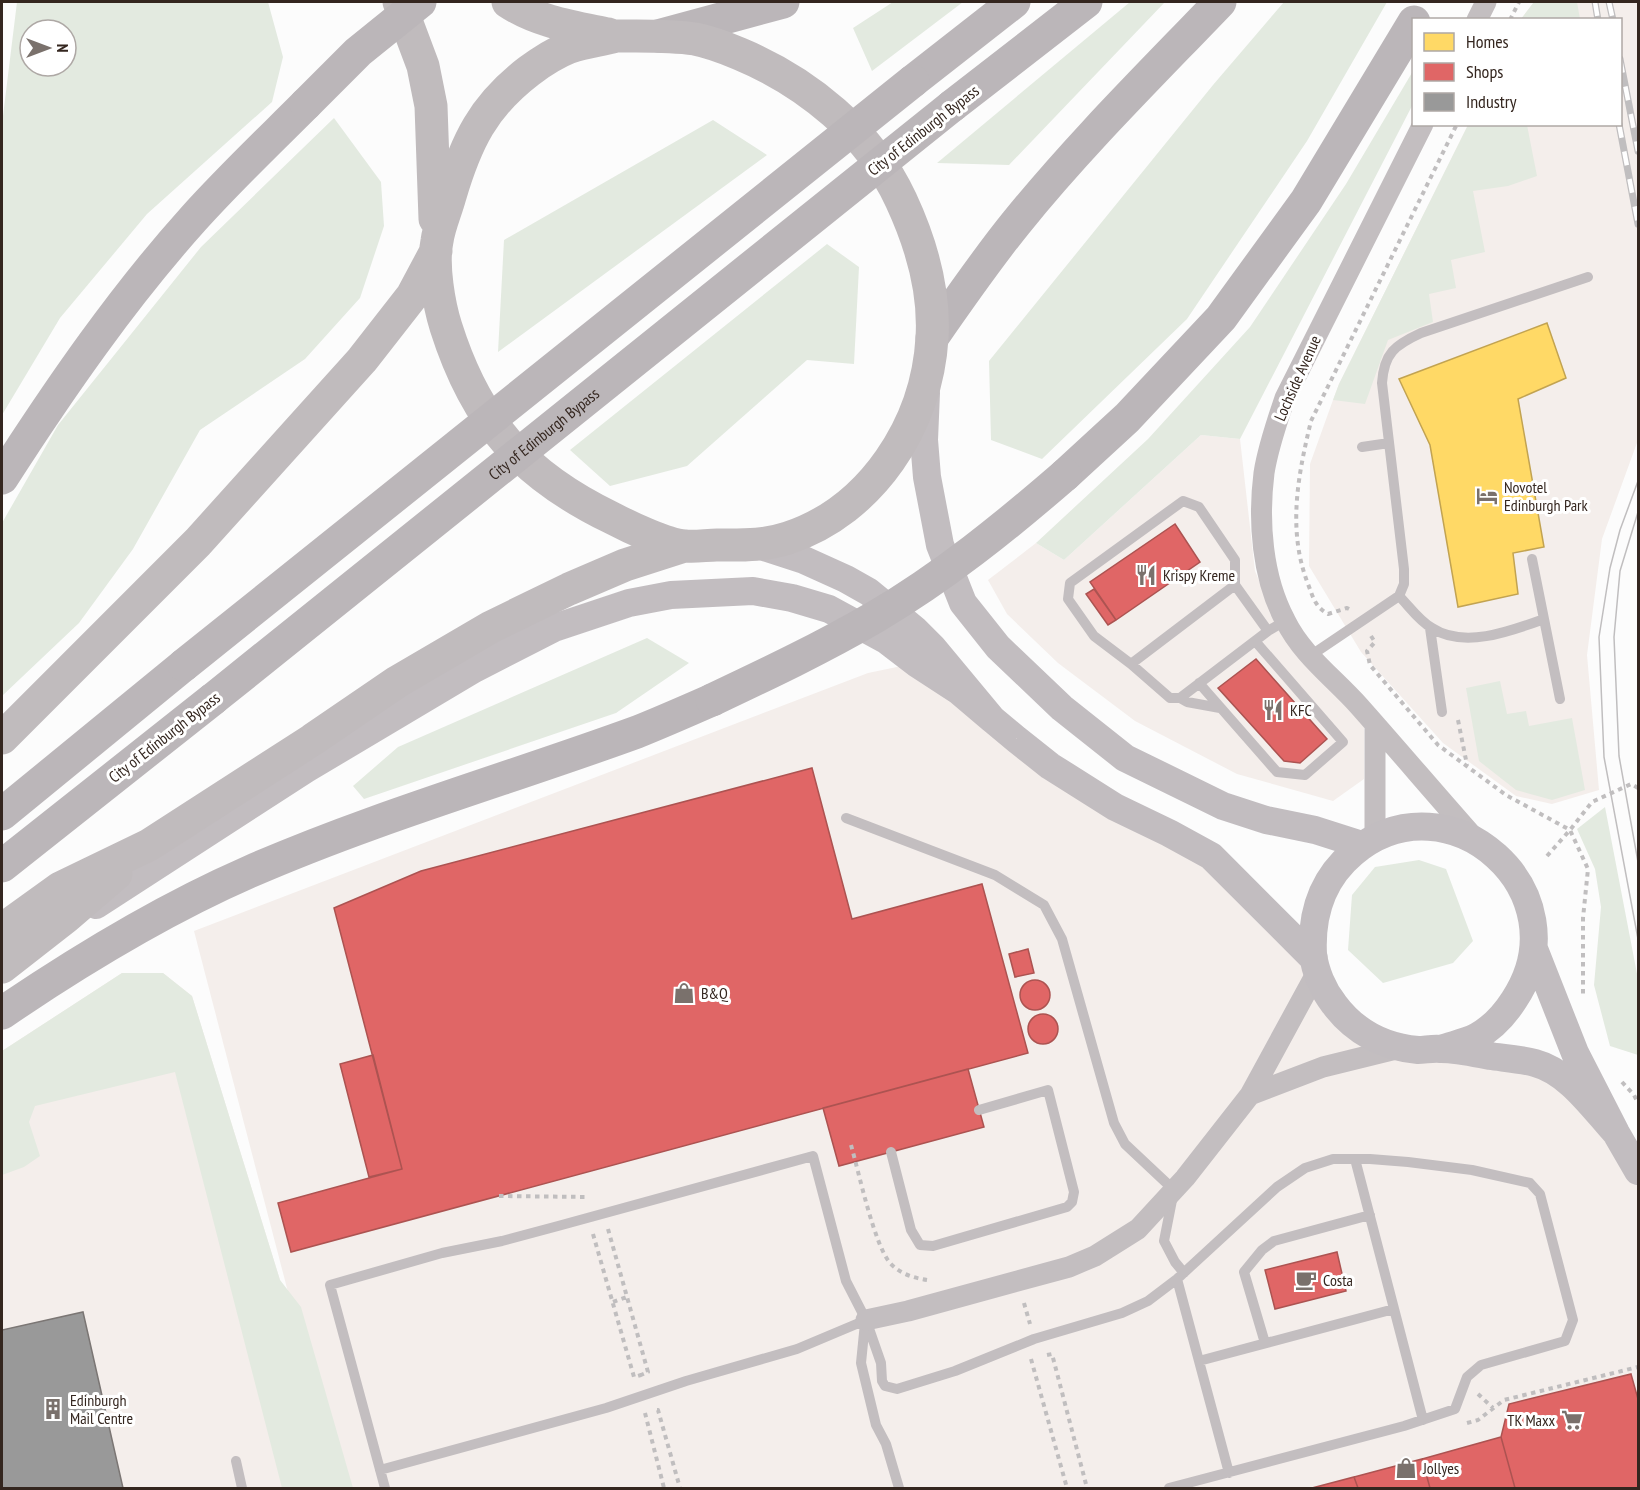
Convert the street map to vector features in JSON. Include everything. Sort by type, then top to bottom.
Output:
[{"type":"highway","points":[[399,2],[423,66],[431,106],[431,152],[439,306],[456,359],[479,406],[506,443],[549,482],[581,504],[627,526],[681,546]]},
{"type":"highway","points":[[6,951],[60,888],[149,845],[398,682],[491,627],[625,565],[681,546],[758,545],[788,538],[815,526],[848,505],[873,481],[904,440],[927,379],[932,338],[932,304],[928,277],[909,217],[894,185],[866,145],[836,113],[803,86],[754,60],[698,39],[616,36],[552,22],[508,2]]},
{"type":"highway","points":[[2,738],[198,542],[362,360],[412,296],[436,247],[469,142],[489,109],[511,85],[544,60],[569,48],[616,36]]},
{"type":"main road","points":[[2,478],[82,358],[194,218],[358,52],[420,2]]},
{"type":"main road","points":[[658,36],[783,2]]},
{"type":"main road","points":[[2,814],[184,665],[1014,2]]},
{"type":"main road","name":"City of Edinburgh Bypass","points":[[2,866],[952,106],[1086,2]]},
{"type":"main road","points":[[932,338],[1010,231],[1078,150],[1220,2]]},
{"type":"main road","points":[[1416,18],[1426,2]]},
{"type":"main road","points":[[2,1013],[69,968],[160,915],[248,872],[354,829],[640,731],[712,700],[832,641],[905,598],[983,543],[1065,475],[1127,418],[1221,318],[1306,201],[1412,24]]},
{"type":"street","points":[[1478,18],[1486,2]]},
{"type":"street","name":"Lochside Avenue","points":[[1422,126],[1285,398],[1273,434],[1264,473],[1263,523],[1267,573],[1276,626],[1310,656],[1359,706],[1477,841]]},
{"type":"street","points":[[927,379],[924,440],[926,468],[939,545],[963,603],[998,647],[1062,708],[1125,758],[1223,806],[1266,820],[1369,842]]},
{"type":"street","points":[[758,545],[804,560],[869,592],[933,648],[992,719]]},
{"type":"street","points":[[6,951],[474,669],[554,628],[629,603],[671,595],[753,591],[792,598],[829,609],[886,640],[959,691],[1050,766],[1115,807],[1211,856],[1315,966]]},
{"type":"street","points":[[1369,842],[1376,726]]},
{"type":"street","points":[[1534,949],[1524,984],[1504,1015],[1476,1037],[1441,1048],[1420,1050],[1400,1048],[1370,1036],[1349,1021],[1327,995],[1315,966],[1312,933],[1316,907],[1327,883],[1342,862],[1369,842],[1400,830],[1426,827],[1453,831],[1477,841],[1501,859],[1520,884],[1532,913],[1534,949],[1575,1053],[1638,1171]]},
{"type":"street","points":[[866,1320],[908,1311],[1069,1267],[1095,1256],[1138,1229],[1174,1190],[1250,1095],[1315,966]]},
{"type":"street","points":[[1250,1095],[1323,1067],[1400,1048]]},
{"type":"street","points":[[1441,1048],[1535,1063],[1550,1069],[1572,1085],[1616,1133]]},
{"type":"lane","points":[[1310,656],[1398,596],[1404,584],[1382,383],[1383,369],[1389,354],[1401,342],[1449,323],[1588,277]]},
{"type":"lane","points":[[1362,447],[1389,443]]},
{"type":"lane","points":[[1180,698],[1276,626],[1235,585],[1235,560],[1199,507],[1183,501],[1070,583],[1068,599],[1094,636],[1170,698],[1180,698],[1187,702],[1220,708]]},
{"type":"lane","points":[[1532,559],[1560,699]]},
{"type":"lane","points":[[1131,664],[1235,585]]},
{"type":"lane","points":[[1398,596],[1430,628],[1458,638],[1507,631],[1544,619]]},
{"type":"lane","points":[[1430,628],[1442,712]]},
{"type":"lane","points":[[1199,683],[1277,772],[1305,775],[1343,742],[1255,641]]},
{"type":"lane","points":[[846,818],[995,875],[1044,905],[1062,939],[1114,1123],[1125,1144],[1174,1190],[1164,1241],[1181,1276],[1199,1361],[1229,1473]]},
{"type":"lane","points":[[891,1152],[911,1230],[920,1245],[933,1246],[1068,1207],[1072,1202],[1074,1192],[1048,1090],[979,1110]]},
{"type":"lane","points":[[385,1488],[330,1285],[442,1253],[502,1241],[813,1156],[846,1281],[866,1320],[881,1363],[882,1381],[885,1386],[897,1389],[955,1371],[1034,1339],[1122,1313],[1148,1301],[1181,1276],[1277,1188],[1305,1168],[1333,1160],[1408,1162],[1472,1170],[1530,1183],[1540,1194],[1573,1320],[1565,1341],[1481,1365],[1467,1377],[1455,1409],[1423,1420],[1169,1488]]},
{"type":"lane","points":[[1355,1159],[1423,1420]]},
{"type":"lane","points":[[1265,1343],[1244,1272],[1262,1250],[1274,1241],[1370,1215]]},
{"type":"lane","points":[[1199,1361],[1394,1309]]},
{"type":"lane","points":[[380,1470],[550,1425],[797,1349],[866,1320]]},
{"type":"lane","points":[[866,1320],[861,1364],[876,1425],[886,1444],[899,1488]]},
{"type":"lane","points":[[236,1461],[242,1488]]},
{"type":"path","points":[[1511,18],[1519,2]]},
{"type":"path","points":[[1442,712],[1456,710],[1467,767]]},
{"type":"path","points":[[1547,856],[1592,802],[1630,784],[1638,788]]},
{"type":"path","points":[[1570,830],[1588,869],[1583,918],[1583,997]]},
{"type":"path","points":[[1620,1079],[1638,1103]]},
{"type":"path","points":[[499,1196],[593,1197],[597,1215]]},
{"type":"path","points":[[608,1228],[627,1297],[648,1372],[634,1377],[593,1233],[608,1228]]},
{"type":"path","points":[[1029,1278],[1032,1289],[1021,1291],[1034,1339]]},
{"type":"path","points":[[613,1302],[627,1297]]},
{"type":"path","points":[[1067,1488],[1030,1359],[1052,1354],[1087,1488]]},
{"type":"path","points":[[1493,1408],[1504,1400],[1638,1367]]},
{"type":"path","points":[[641,1375],[646,1395]]},
{"type":"path","points":[[664,1488],[644,1414],[658,1410],[680,1488]]},
{"type":"shaded area","points":[[17,2],[268,2],[283,57],[272,102],[147,214],[60,318],[2,415],[2,124]]},
{"type":"shaded area","points":[[893,2],[963,2],[872,71],[853,28]]},
{"type":"shaded area","points":[[1130,2],[1165,2],[1009,165],[937,163]]},
{"type":"shaded area","points":[[1284,2],[1387,2],[1307,141],[1187,319],[1042,459],[991,440],[989,361],[1213,85]]},
{"type":"shaded area","points":[[1534,2],[1638,2],[1638,440],[1602,539],[1587,655],[1599,790],[1552,804],[1516,796],[1443,743],[1361,652],[1309,566],[1310,464],[1333,400],[1468,126],[1622,126],[1622,18],[1522,18]]},
{"type":"shaded area","points":[[1534,2],[1577,2],[1580,18],[1522,18]]},
{"type":"shaded area","points":[[1412,73],[1412,106],[1240,439],[1201,435],[1064,560],[1036,543],[1148,439],[1250,327],[1346,184]]},
{"type":"shaded area","points":[[334,118],[381,182],[384,226],[360,298],[305,359],[200,430],[133,549],[79,623],[2,696],[2,523],[58,425],[201,247]]},
{"type":"shaded area","points":[[713,120],[767,155],[498,352],[504,240]]},
{"type":"shaded area","points":[[1468,126],[1527,126],[1537,176],[1508,186],[1473,191],[1485,252],[1451,260],[1456,288],[1429,294],[1433,322],[1388,340],[1365,404],[1333,400]]},
{"type":"shaded area","points":[[827,244],[859,267],[854,364],[807,360],[687,466],[610,486],[570,450]]},
{"type":"shaded area","points":[[1201,435],[1240,439],[1255,571],[1283,637],[1364,725],[1364,779],[1333,801],[1237,774],[1135,721],[1058,663],[1007,614],[988,580],[1036,543],[1064,560]]},
{"type":"shaded area","points":[[647,638],[689,663],[616,713],[364,799],[353,786],[398,747]]},
{"type":"shaded area","points":[[916,663],[1211,856],[1356,1028],[1535,1063],[1638,1171],[1638,1488],[339,1488],[194,931],[868,673]]},
{"type":"shaded area","points":[[1500,681],[1507,714],[1526,711],[1529,726],[1572,718],[1585,790],[1552,800],[1516,790],[1479,761],[1466,688]]},
{"type":"shaded area","points":[[1605,807],[1638,979],[1638,1055],[1610,1046],[1594,985],[1601,907],[1595,869],[1577,829]]},
{"type":"shaded area","points":[[1419,860],[1446,869],[1473,941],[1453,963],[1383,983],[1348,950],[1352,895],[1375,867]]},
{"type":"shaded area","points":[[122,973],[163,973],[192,996],[280,1280],[336,1488],[2,1488],[2,1051]]},
{"type":"shaded area","points":[[122,973],[163,973],[192,996],[280,1280],[301,1307],[353,1488],[282,1488],[175,1072],[35,1106],[29,1122],[40,1156],[24,1167],[2,1175],[2,1051]]},
{"type":"building: Homes","name":"Novotel Edinburgh Park","points":[[1547,323],[1566,378],[1518,399],[1544,547],[1513,553],[1518,594],[1458,607],[1430,445],[1399,379]]},
{"type":"building: Shops","points":[[1175,524],[1200,562],[1116,620],[1090,582]]},
{"type":"building: Shops","points":[[1094,589],[1116,620],[1108,625],[1086,594]]},
{"type":"building: Shops","points":[[1256,659],[1327,739],[1300,763],[1284,761],[1218,688]]},
{"type":"building: Shops","name":"B&Q","points":[[812,768],[852,919],[982,884],[1028,1053],[291,1252],[278,1203],[402,1169],[334,908],[421,871]]},
{"type":"building: Shops","points":[[1028,949],[1034,973],[1015,977],[1009,954]]},
{"type":"building: Shops","points":[[1035,980],[1046,984],[1050,995],[1046,1006],[1035,1010],[1024,1006],[1020,995],[1024,984]]},
{"type":"building: Shops","points":[[1043,1014],[1049,1015],[1057,1023],[1057,1035],[1049,1043],[1043,1044],[1037,1043],[1029,1035],[1028,1029],[1029,1023],[1037,1015]]},
{"type":"building: Shops","points":[[373,1055],[402,1169],[369,1177],[340,1064]]},
{"type":"building: Shops","points":[[968,1069],[984,1127],[839,1166],[823,1108]]},
{"type":"building: Shops","name":"Costa","points":[[1337,1252],[1346,1291],[1275,1309],[1265,1270]]},
{"type":"building: Shops","name":"TK Maxx","points":[[1631,1374],[1638,1399],[1638,1488],[1515,1488],[1501,1437],[1509,1404]]},
{"type":"building: Shops","points":[[1501,1437],[1515,1488],[1430,1488],[1422,1459]]},
{"type":"building: Shops","name":"Jollyes","points":[[1422,1459],[1430,1488],[1358,1488],[1354,1477]]},
{"type":"building: Shops","points":[[1354,1477],[1358,1488],[1312,1488]]},
{"type":"building: Industry","name":"Edinburgh Mail Centre","points":[[83,1312],[123,1488],[2,1488],[2,1330]]},
{"type":"tram line","points":[[1638,481],[1620,530],[1610,568],[1599,637],[1604,757],[1638,939]]},
{"type":"tram line","points":[[1638,512],[1620,571],[1614,637],[1619,756],[1638,862]]},
{"type":"railway","points":[[1595,2],[1598,18]]},
{"type":"railway","points":[[1609,2],[1613,18]]},
{"type":"railway","points":[[1622,69],[1638,151]]},
{"type":"railway","points":[[1619,126],[1638,224]]},
{"type":"place","name":"Novotel Edinburgh Park","points":[[1487,496]]},
{"type":"place","name":"Krispy Kreme","points":[[1146,575]]},
{"type":"place","name":"KFC","points":[[1273,710]]},
{"type":"place","name":"B&Q","points":[[684,993]]},
{"type":"place","name":"Costa","points":[[1306,1280]]},
{"type":"place","name":"Edinburgh Mail Centre","points":[[53,1409]]},
{"type":"place","name":"TK Maxx","points":[[1572,1420]]},
{"type":"place","name":"Jollyes","points":[[1406,1468]]}]
